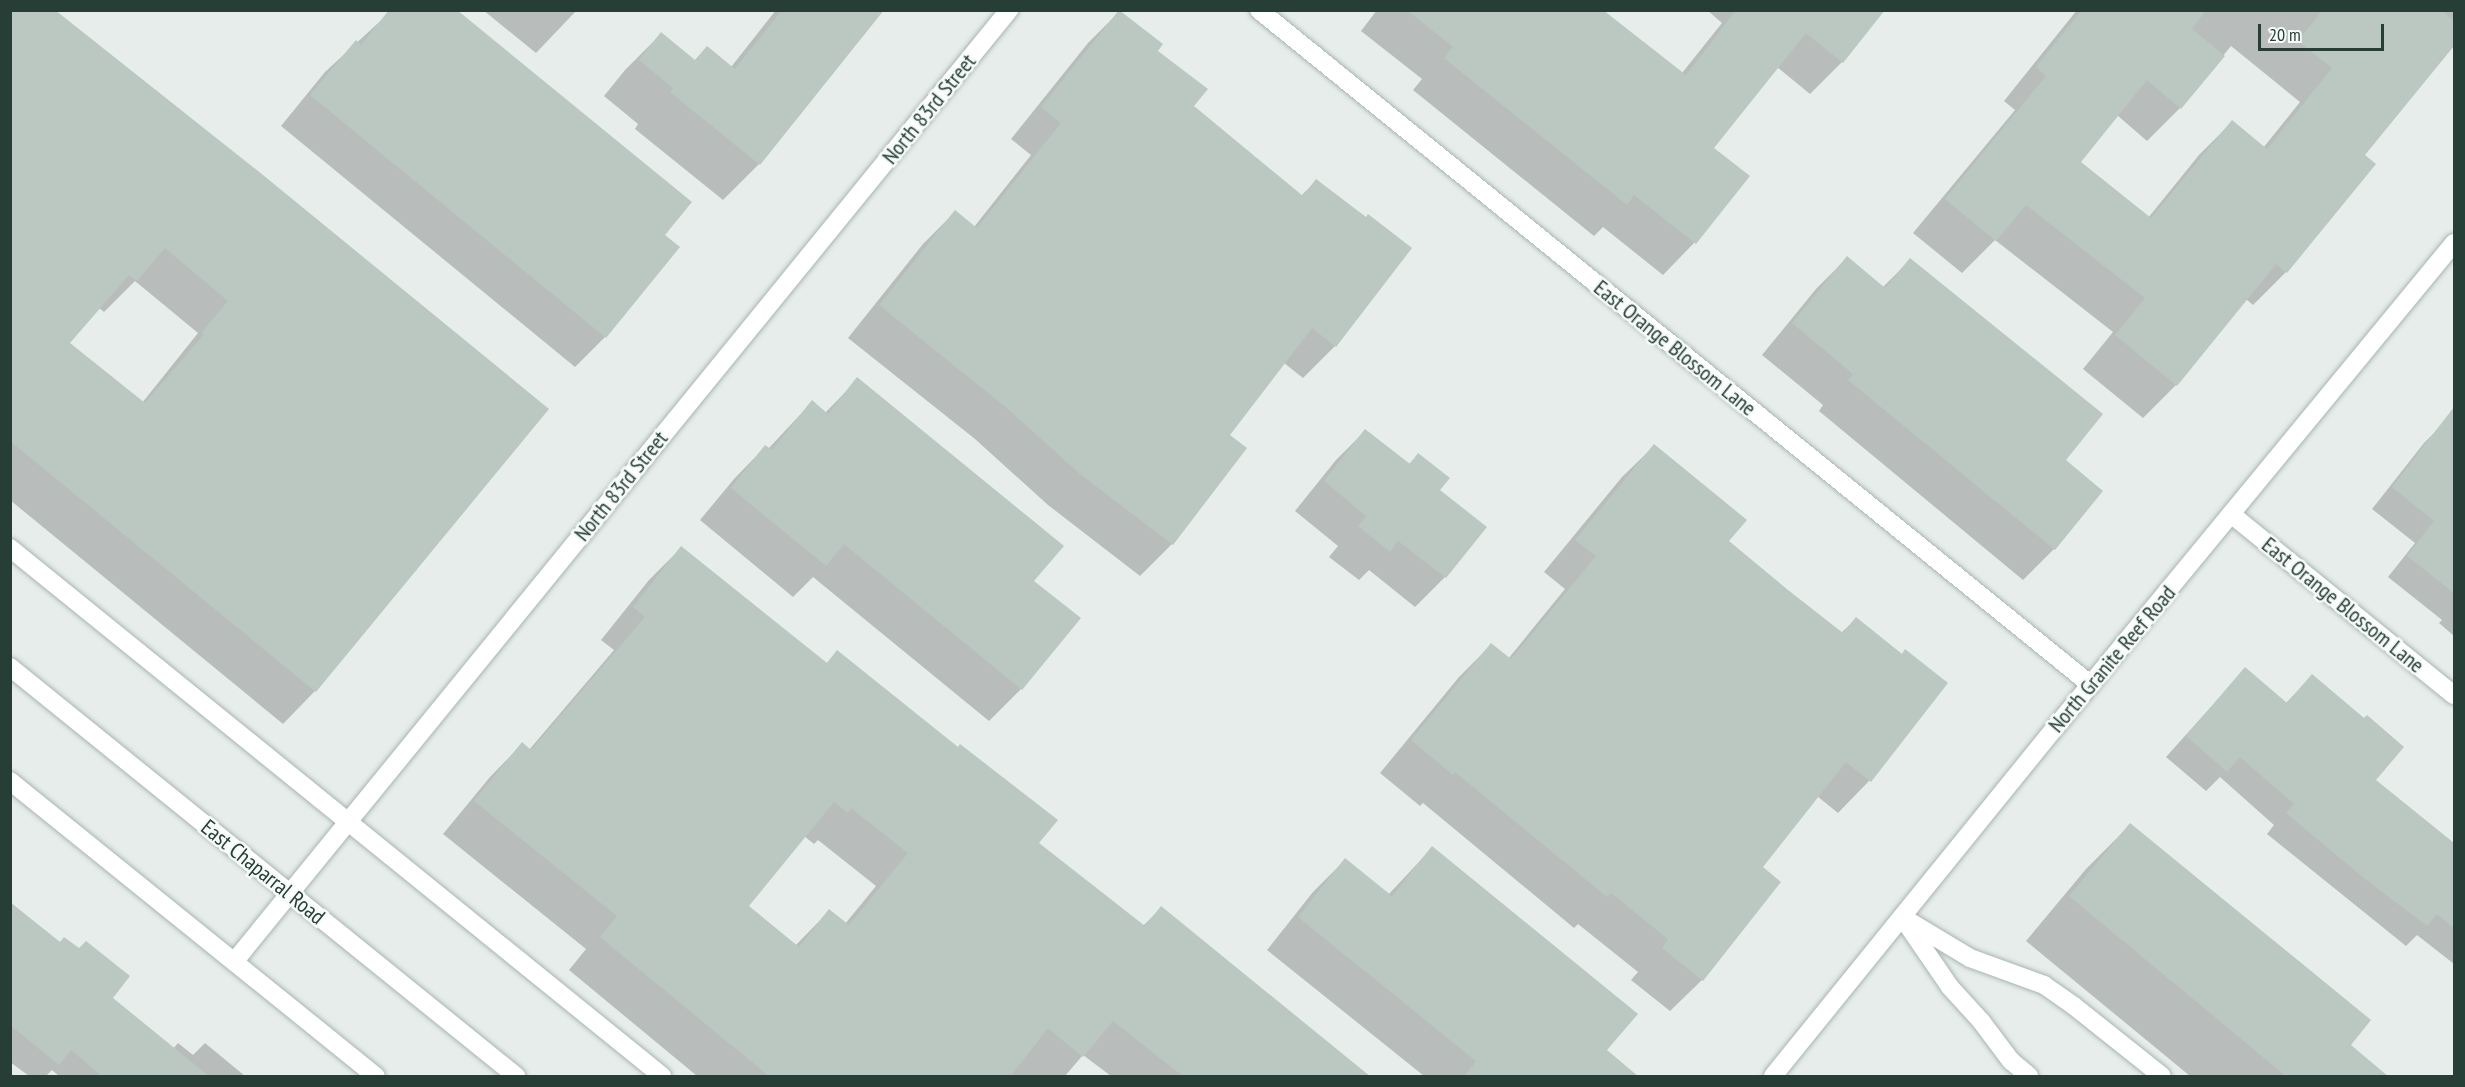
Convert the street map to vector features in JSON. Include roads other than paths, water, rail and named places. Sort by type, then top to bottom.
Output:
[{"type":"street","name":"North 83rd Street","points":[[234,962],[1009,10]]},
{"type":"street","name":"East Orange Blossom Lane","points":[[1259,10],[2091,685]]},
{"type":"street","name":"North Granite Reef Road","points":[[1773,1077],[2454,243]]},
{"type":"street","name":"East Orange Blossom Lane","points":[[2231,514],[2454,695]]},
{"type":"street","points":[[10,548],[662,1077]]},
{"type":"street","name":"East Chaparral Road","points":[[10,667],[516,1077]]},
{"type":"street","points":[[10,781],[376,1077]]},
{"type":"street","points":[[1902,917],[1950,987],[1981,1021],[2011,1061],[2030,1077]]},
{"type":"street","points":[[1902,917],[1970,958],[2044,986],[2074,1006],[2162,1077]]}]
